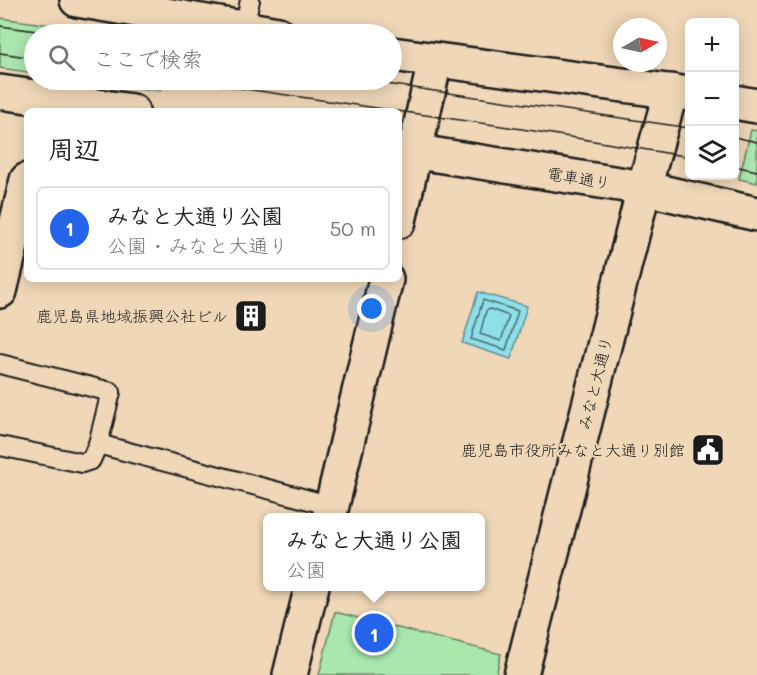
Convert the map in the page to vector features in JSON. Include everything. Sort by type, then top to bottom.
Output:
[{"type":"street","points":[[77,0],[247,14],[262,24]]},
{"type":"street","points":[[402,56],[680,93]]},
{"type":"street","points":[[402,194],[407,151],[435,61]]},
{"type":"street","points":[[0,92],[46,105],[89,108]]},
{"type":"street","name":"みなと大通り","points":[[521,675],[644,188],[680,93]]},
{"type":"street","points":[[739,103],[757,106]]},
{"type":"street","name":"電車通り","points":[[407,151],[644,188],[757,214]]},
{"type":"street","points":[[0,291],[24,192]]},
{"type":"street","points":[[331,512],[385,282]]},
{"type":"street","points":[[290,675],[311,591]]},
{"type":"lane","points":[[0,364],[111,392],[98,444],[91,460],[82,463],[0,446]]},
{"type":"lane","points":[[98,444],[331,512]]},
{"type":"green space","points":[[0,18],[44,24],[24,24],[24,72],[0,68]]},
{"type":"green space","points":[[751,130],[757,131],[757,183],[739,179]]},
{"type":"green space","points":[[335,612],[501,654],[496,675],[319,675]]},
{"type":"water","points":[[478,292],[527,306],[511,359],[462,343]]},
{"type":"tram line","points":[[0,26],[24,29]]},
{"type":"tram line","points":[[0,53],[24,57]]},
{"type":"tram line","points":[[402,86],[685,127]]},
{"type":"tram line","points":[[253,90],[377,108]]},
{"type":"tram line","points":[[402,112],[685,156]]},
{"type":"tram line","points":[[739,138],[757,142]]},
{"type":"tram line","points":[[739,167],[757,171]]},
{"type":"place","name":"鹿児島県地域振興公社ビル","points":[[251,316]]},
{"type":"place","name":"鹿児島市役所みなと大通り別館","points":[[708,450]]},
{"type":"place","name":"みなと大通り公園","points":[[374,633]]}]
